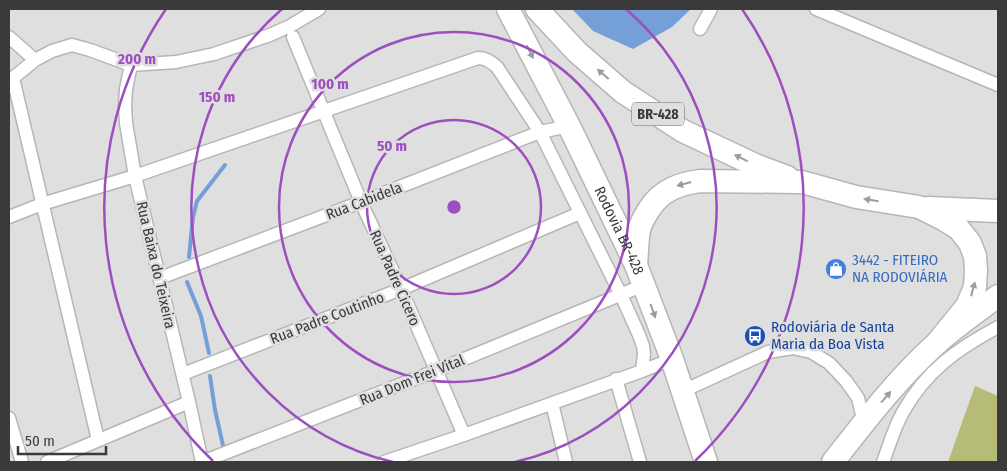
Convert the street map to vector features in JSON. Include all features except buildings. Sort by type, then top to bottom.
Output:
[{"type":"highway","name":"Rodovia BR-428","points":[[508,9],[569,126],[640,275],[683,390],[706,462]]},
{"type":"highway","name":"BR-428","points":[[537,9],[577,52],[623,92],[684,131],[755,165],[802,182],[856,197],[920,207],[998,211]]},
{"type":"highway","points":[[640,275],[640,229],[654,201],[667,190],[685,183],[700,181],[802,182]]},
{"type":"highway","points":[[833,462],[904,376],[937,343],[967,306],[975,287],[976,270],[970,243],[959,229],[920,207]]},
{"type":"highway","points":[[937,343],[998,296]]},
{"type":"street","points":[[98,440],[11,81],[35,60],[52,51],[72,45],[131,65],[176,62],[214,54],[270,35],[319,9]]},
{"type":"street","points":[[700,29],[710,9]]},
{"type":"street","points":[[816,9],[998,85]]},
{"type":"street","points":[[9,37],[35,60]]},
{"type":"street","name":"Rua Padre Cicero","points":[[293,37],[361,202],[464,435]]},
{"type":"street","points":[[9,217],[42,204],[135,176],[478,58],[489,60],[497,67],[540,132],[621,294],[643,346],[642,371]]},
{"type":"street","name":"Rua Baixa do Teixeira","points":[[131,65],[125,105],[126,123],[135,176],[183,374],[202,462]]},
{"type":"street","name":"Rua Cabidela","points":[[160,278],[540,132],[569,126]]},
{"type":"street","name":"Rua Padre Coutinho","points":[[183,374],[401,289],[580,213]]},
{"type":"street","name":"Rua Dom Frei Vital","points":[[202,462],[435,371],[621,294],[640,275]]},
{"type":"street","points":[[883,462],[902,414],[916,390],[936,368],[979,337],[998,326]]},
{"type":"street","points":[[683,390],[768,352],[793,348],[811,352],[829,363],[846,381],[858,398],[864,423]]},
{"type":"street","points":[[384,462],[464,435],[672,359]]},
{"type":"street","points":[[616,380],[640,462]]},
{"type":"street","points":[[47,462],[189,402]]},
{"type":"street","points":[[552,403],[566,462]]},
{"type":"street","points":[[9,418],[22,462]]},
{"type":"green space","points":[[975,386],[998,396],[998,462],[948,462]]},
{"type":"water","points":[[572,9],[691,9],[672,27],[633,49],[593,31]]},
{"type":"waterway","points":[[189,257],[193,217],[197,201],[225,165]]},
{"type":"waterway","points":[[187,282],[201,316],[209,353]]},
{"type":"waterway","points":[[210,376],[224,450]]},
{"type":"place","name":"3442 - FITEIRO NA RODOVIÁRIA","points":[[836,269]]},
{"type":"place","name":"Rodoviária de Santa Maria da Boa Vista","points":[[755,336]]}]
